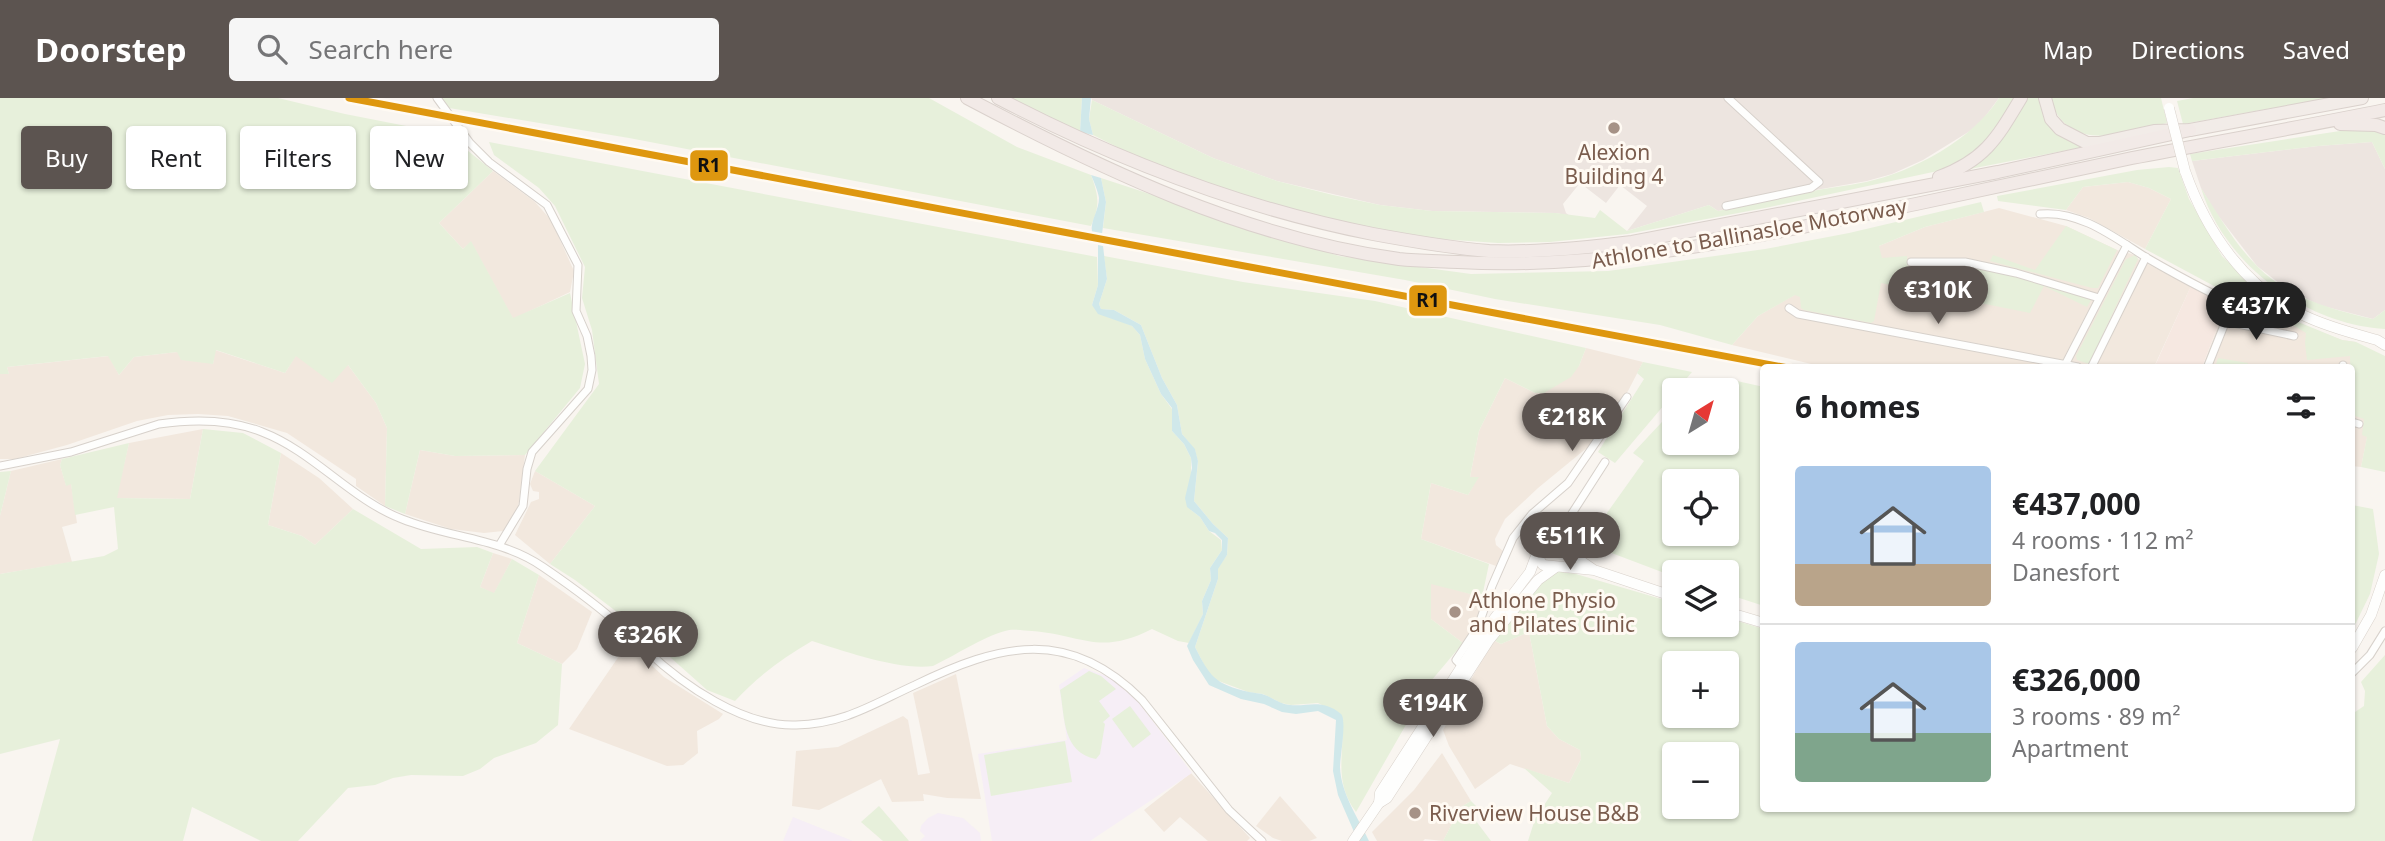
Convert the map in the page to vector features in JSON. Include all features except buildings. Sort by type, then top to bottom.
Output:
[{"type":"highway","name":"Athlone to Ballinasloe Motorway","points":[[967,98],[1053,143],[1121,174],[1265,229],[1324,246],[1402,259],[1491,264],[1549,264],[1613,259],[1672,250],[1823,223],[2385,110]]},
{"type":"highway","name":"Athlone to Ballinasloe Motorway","points":[[998,98],[1096,146],[1213,191],[1297,217],[1346,228],[1421,243],[1489,251],[1537,251],[1632,242],[1998,172],[2190,130]]},
{"type":"highway","points":[[1906,189],[1958,170],[1978,158],[1992,143],[2021,98]]},
{"type":"highway","points":[[2045,98],[2051,119],[2060,129],[2087,143],[2099,143],[2154,131],[2190,130],[2362,98]]},
{"type":"highway","points":[[2322,123],[2376,125],[2385,128]]},
{"type":"main road","points":[[2167,103],[2185,171],[2198,205],[2219,242],[2243,271],[2281,302],[2303,315],[2382,341]]},
{"type":"main road","points":[[1379,803],[1380,793],[1484,632],[1530,572],[1536,556],[1537,540],[1551,532],[1561,534],[1581,561],[1594,570]]},
{"type":"main road","points":[[1353,841],[1379,803],[1387,798],[1489,640],[1538,580],[1569,555],[1569,545]]},
{"type":"main road","points":[[1536,556],[1543,565],[1594,570],[1662,593]]},
{"type":"main road","points":[[2355,643],[2371,615],[2385,575]]},
{"type":"main road","points":[[1739,616],[1760,622]]},
{"type":"street","points":[[437,98],[463,135],[489,162],[547,205],[578,265],[576,311],[587,336],[591,356],[592,370],[588,389],[532,452],[527,469],[523,506],[500,544]]},
{"type":"street","points":[[1726,206],[1811,188],[1819,182],[1728,98]]},
{"type":"street","points":[[2040,214],[2057,214],[2105,231],[2146,257],[2233,303],[2260,313],[2281,302]]},
{"type":"street","points":[[2066,364],[2127,244]]},
{"type":"street","points":[[2093,364],[2146,257]]},
{"type":"street","points":[[1911,262],[1965,262],[2016,273],[2099,298]]},
{"type":"street","points":[[2208,364],[2233,303]]},
{"type":"street","points":[[1789,308],[1798,314],[2060,364]]},
{"type":"street","points":[[2224,321],[2294,336]]},
{"type":"street","points":[[1462,666],[1456,660],[1478,627],[1513,538],[1532,514],[1567,483],[1627,397]]},
{"type":"street","points":[[0,466],[71,452],[159,424],[192,421],[233,424],[261,431],[290,446],[375,507],[403,520],[500,544],[543,567],[612,618],[686,683],[713,701],[770,723],[793,726],[841,719],[985,655],[1038,648],[1075,656],[1114,676],[1136,694],[1229,810],[1262,841]]},
{"type":"street","points":[[1584,460],[1598,470]]},
{"type":"street","points":[[1551,532],[1571,515],[1605,462]]},
{"type":"street","points":[[1569,545],[1571,515]]},
{"type":"street","points":[[2355,670],[2370,655],[2385,631]]},
{"type":"shaded area","points":[[1091,98],[1999,98],[1978,126],[1923,160],[1892,174],[1718,211],[1709,205],[1627,231],[1647,206],[1620,185],[1606,203],[1580,183],[1563,204],[1570,216],[1556,213],[1432,211],[1380,205],[1277,181],[1213,158]]},
{"type":"shaded area","points":[[2372,142],[2385,169],[2385,310],[2373,319],[2319,305],[2284,287],[2257,266],[2216,213],[2201,188],[2192,161],[2318,146]]},
{"type":"shaded area","points":[[493,171],[535,202],[551,220],[574,271],[570,292],[513,319],[471,242],[463,249],[439,223]]},
{"type":"shaded area","points":[[2128,182],[2149,188],[2171,199],[2145,249],[2089,218],[2066,210],[2083,187]]},
{"type":"shaded area","points":[[1999,208],[2066,226],[2117,250],[2135,255],[2191,286],[2155,364],[1811,364],[1732,345],[1758,316],[1879,246],[1925,227]]},
{"type":"shaded area","points":[[2191,286],[2226,305],[2203,364],[2156,364]]},
{"type":"shaded area","points":[[2226,305],[2253,319],[2285,318],[2342,340],[2356,342],[2368,433],[2361,467],[2355,466],[2355,364],[2204,364]]},
{"type":"shaded area","points":[[1586,348],[1643,362],[1628,391],[1588,447],[1505,519],[1495,539],[1496,545],[1503,551],[1496,566],[1421,539],[1431,483],[1468,495],[1478,477],[1470,477],[1479,431],[1505,378],[1535,393],[1579,366]]},
{"type":"shaded area","points":[[215,350],[285,373],[296,355],[348,365],[376,403],[387,428],[385,506],[356,486],[356,479],[287,433],[228,416],[168,415],[137,421],[15,459],[0,459],[0,374],[9,374],[7,367],[109,356],[119,375],[134,357],[177,352],[213,364]]},
{"type":"shaded area","points":[[203,429],[190,499],[116,498],[129,443]]},
{"type":"shaded area","points":[[420,450],[455,456],[525,455],[518,509],[503,531],[484,533],[451,529],[405,514]]},
{"type":"shaded area","points":[[281,453],[319,478],[353,509],[315,545],[302,536],[268,525]]},
{"type":"shaded area","points":[[62,459],[60,465],[66,485],[71,483],[77,523],[62,527],[72,562],[0,574],[0,516],[11,471]]},
{"type":"shaded area","points":[[535,471],[595,506],[550,564],[515,535],[531,502],[539,499],[539,492],[533,491],[530,484]]},
{"type":"shaded area","points":[[493,553],[512,559],[494,594],[480,587]]},
{"type":"shaded area","points":[[539,575],[592,612],[577,649],[562,664],[517,643]]},
{"type":"shaded area","points":[[1431,583],[1482,597],[1478,619],[1463,643],[1431,619]]},
{"type":"shaded area","points":[[1529,632],[1547,726],[1559,739],[1580,750],[1581,759],[1569,783],[1510,764],[1475,789],[1449,746],[1443,730],[1493,640],[1501,644]]},
{"type":"shaded area","points":[[628,643],[664,677],[723,714],[697,731],[698,753],[683,765],[667,766],[569,729]]},
{"type":"shaded area","points":[[1084,668],[1109,677],[1135,698],[1192,773],[1090,841],[992,841],[978,754],[1067,740],[1059,685]]},
{"type":"shaded area","points":[[956,674],[981,799],[923,794],[924,801],[892,802],[881,779],[819,810],[792,806],[796,751],[838,747],[903,716],[908,720],[918,775],[930,773],[913,693]]},
{"type":"shaded area","points":[[1442,753],[1471,801],[1449,814],[1454,820],[1443,841],[1377,841],[1372,832],[1414,790]]},
{"type":"shaded area","points":[[1191,773],[1250,838],[1247,841],[1208,841],[1180,817],[1164,832],[1144,810]]},
{"type":"shaded area","points":[[1280,796],[1317,838],[1309,841],[1282,841],[1256,826]]},
{"type":"shaded area","points":[[938,813],[963,818],[980,833],[981,841],[920,841],[925,836],[920,831],[921,826],[928,818]]},
{"type":"shaded area","points":[[793,817],[853,841],[783,841]]},
{"type":"green space","points":[[0,98],[278,98],[406,126],[370,126],[370,189],[468,189],[468,151],[493,171],[439,223],[463,249],[471,241],[513,318],[570,293],[585,364],[580,388],[525,455],[455,456],[420,450],[405,514],[385,506],[387,428],[376,403],[348,365],[332,383],[296,356],[285,373],[216,350],[213,364],[181,360],[177,352],[134,357],[119,375],[108,356],[7,367],[9,374],[0,374]]},
{"type":"green space","points":[[442,98],[929,98],[1017,147],[1091,175],[1097,195],[1096,212],[1091,226],[629,138],[449,108]]},
{"type":"green space","points":[[1006,98],[1082,98],[1080,132]]},
{"type":"green space","points":[[1999,98],[2016,98],[1977,152],[1947,169],[1627,234],[1550,242],[1498,243],[1425,238],[1374,230],[1242,196],[1141,159],[1093,135],[1089,119],[1092,100],[1213,158],[1277,181],[1380,205],[1432,211],[1556,213],[1595,218],[1600,210],[1627,231],[1709,205],[1718,211],[1884,177],[1922,162],[1958,140],[1988,113]]},
{"type":"green space","points":[[2024,98],[2041,98],[2041,104],[2088,146],[1970,169]]},
{"type":"green space","points":[[2049,98],[2161,98],[2167,123],[2115,135],[2084,134],[2070,127],[2058,116]]},
{"type":"green space","points":[[2193,98],[2329,98],[2183,124],[2177,101]]},
{"type":"green space","points":[[2366,127],[2385,134],[2385,169],[2372,142],[2192,161],[2190,154]]},
{"type":"green space","points":[[489,142],[1097,257],[1098,285],[1092,305],[1132,326],[1140,335],[1145,359],[1161,394],[1172,409],[1172,431],[1184,444],[1191,458],[1191,510],[1200,517],[1209,531],[1221,540],[1222,550],[1210,568],[1211,580],[1202,601],[1203,614],[1189,643],[1152,629],[1134,637],[1104,643],[1050,633],[1011,630],[987,638],[933,666],[920,667],[872,659],[812,641],[771,668],[735,701],[707,690],[634,625],[550,564],[595,506],[535,471],[599,384],[592,330],[582,298],[585,267],[555,206],[539,188],[494,155]]},
{"type":"green space","points":[[2178,168],[2189,199],[2222,256],[2267,299],[2263,308],[2257,309],[2145,249],[2171,199],[2149,188],[2128,182],[2083,187],[2066,210],[1998,201],[1997,196],[2137,170]]},
{"type":"green space","points":[[1101,178],[1339,256],[1471,274],[1608,271],[1765,249],[1849,233],[1981,202],[1984,212],[1925,227],[1879,246],[1882,258],[1907,256],[1908,271],[1919,271],[1921,265],[1964,265],[2005,273],[2091,300],[2087,307],[2044,286],[2030,313],[1881,283],[1874,321],[1871,323],[1804,310],[1801,308],[1800,297],[1795,295],[1758,316],[1732,345],[1660,325],[1495,299],[1405,280],[1103,228],[1106,202]]},
{"type":"green space","points":[[2201,188],[2241,248],[2269,277],[2311,301],[2342,311],[2373,319],[2385,310],[2385,329],[2355,325],[2326,316],[2298,303],[2272,286],[2248,265],[2228,242],[2212,216]]},
{"type":"green space","points":[[2066,226],[2117,250],[2098,288],[1990,261],[1993,255],[2035,270]]},
{"type":"green space","points":[[2135,255],[2138,259],[2089,364],[2077,360],[2076,356],[2126,259]]},
{"type":"green space","points":[[1104,256],[1243,282],[1375,301],[1586,348],[1571,377],[1544,393],[1535,393],[1505,378],[1479,431],[1470,477],[1479,477],[1468,495],[1431,483],[1421,539],[1489,564],[1482,597],[1431,584],[1431,619],[1463,643],[1431,681],[1356,812],[1348,800],[1342,776],[1341,715],[1318,703],[1281,703],[1263,694],[1248,692],[1216,680],[1208,673],[1195,647],[1218,579],[1217,569],[1227,555],[1228,538],[1194,501],[1198,462],[1195,450],[1182,434],[1177,405],[1162,378],[1141,325],[1114,310],[1101,309],[1099,304],[1107,279]]},
{"type":"green space","points":[[2238,313],[2257,319],[2291,319],[2342,340],[2356,342],[2385,356],[2385,472],[2361,467],[2367,437],[2362,435],[2364,419],[2355,416],[2355,364],[2350,364],[2350,356],[2307,360],[2306,333],[2293,325],[2285,323],[2278,329],[2233,316]]},
{"type":"green space","points":[[2218,358],[2248,363],[2248,364],[2216,364]]},
{"type":"green space","points":[[1643,362],[1692,372],[1687,378],[1662,378],[1662,407],[1615,463],[1598,452],[1644,379],[1637,373]]},
{"type":"green space","points":[[1740,382],[1760,386],[1760,605],[1739,598],[1739,560],[1662,560],[1662,572],[1601,549],[1592,534],[1644,461],[1633,453],[1662,422],[1662,455],[1740,455]]},
{"type":"green space","points":[[203,429],[243,433],[281,453],[268,525],[302,536],[315,545],[353,509],[421,549],[477,547],[493,553],[480,587],[494,593],[512,559],[539,575],[517,643],[562,664],[558,725],[536,743],[494,758],[480,769],[463,776],[411,775],[375,785],[348,788],[298,841],[261,841],[192,807],[183,841],[32,841],[60,739],[0,754],[0,574],[104,556],[118,549],[114,507],[75,515],[71,484],[66,486],[60,465],[62,459],[129,443],[117,498],[190,499]]},
{"type":"green space","points":[[11,471],[0,516],[0,472]]},
{"type":"green space","points":[[2355,506],[2373,509],[2379,554],[2370,594],[2355,625]]},
{"type":"green space","points":[[1555,571],[1576,574],[1662,599],[1662,637],[1739,637],[1739,622],[1760,628],[1760,812],[2355,812],[2355,712],[2364,706],[2365,691],[2361,682],[2385,655],[2385,841],[1528,841],[1535,819],[1552,793],[1524,768],[1569,783],[1581,759],[1580,750],[1559,739],[1547,726],[1529,632],[1501,644],[1493,640],[1534,588]]},
{"type":"green space","points":[[1089,671],[1101,676],[1116,689],[1099,701],[1110,716],[1103,722],[1105,724],[1100,754],[1096,759],[1085,755],[1071,741],[1060,690]]},
{"type":"green space","points":[[1130,706],[1151,734],[1133,748],[1112,719]]},
{"type":"green space","points":[[1065,741],[1072,782],[991,796],[984,755]]},
{"type":"green space","points":[[1471,801],[1480,810],[1473,817],[1491,841],[1443,841],[1454,820],[1449,814]]},
{"type":"green space","points":[[879,806],[909,841],[883,841],[861,822]]},
{"type":"water","points":[[1082,98],[1091,98],[1089,119],[1093,135],[1080,132]]},
{"type":"water","points":[[1091,175],[1101,178],[1106,202],[1102,234],[1092,232],[1099,198]]},
{"type":"water","points":[[1098,245],[1103,246],[1107,279],[1099,304],[1101,309],[1114,310],[1141,325],[1162,378],[1177,405],[1182,434],[1195,449],[1198,461],[1194,501],[1228,538],[1227,555],[1218,569],[1218,579],[1195,647],[1215,678],[1228,686],[1263,694],[1286,704],[1328,706],[1341,714],[1341,777],[1347,796],[1369,841],[1358,841],[1338,795],[1333,771],[1336,720],[1318,711],[1296,714],[1282,712],[1264,704],[1241,699],[1209,685],[1193,660],[1187,646],[1203,614],[1202,601],[1211,580],[1210,568],[1222,550],[1222,540],[1209,531],[1200,517],[1187,507],[1185,498],[1192,468],[1191,458],[1184,444],[1172,431],[1172,408],[1161,394],[1145,359],[1140,335],[1132,326],[1098,314],[1092,305],[1098,285]]},
{"type":"transit line","name":"R1","points":[[349,98],[1767,364]]},
{"type":"place","name":"Alexion Building 4","points":[[1614,128]]},
{"type":"place","name":"Athlone Physio and Pilates Clinic","points":[[1455,612]]},
{"type":"place","name":"Riverview House B&B","points":[[1415,813]]}]
